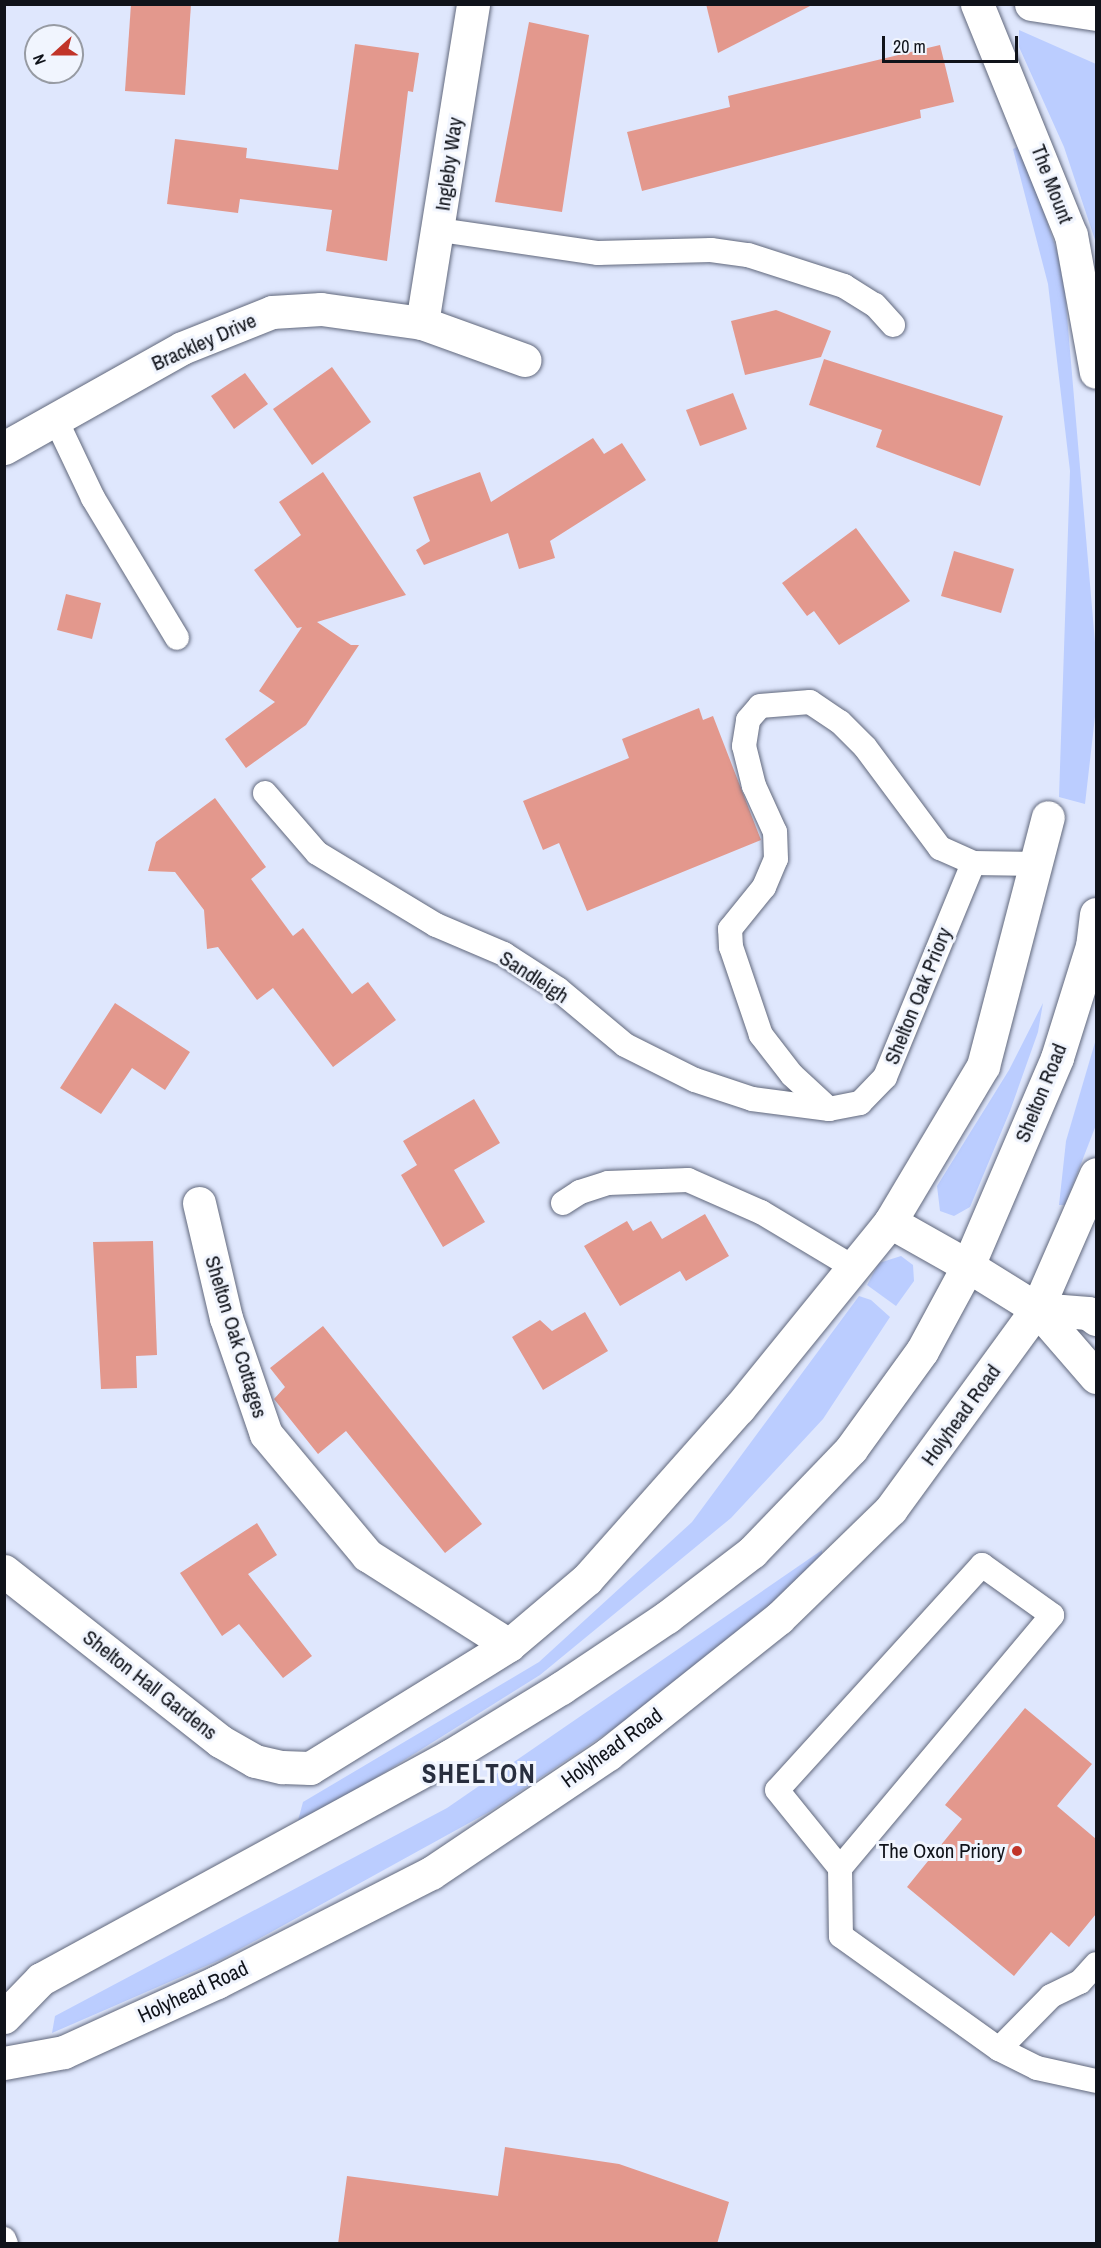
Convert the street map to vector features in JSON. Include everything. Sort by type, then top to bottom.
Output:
[{"type":"main road","name":"Ingleby Way","points":[[422,323],[440,230],[473,4]]},
{"type":"main road","name":"The Mount","points":[[977,4],[1071,235],[1096,372]]},
{"type":"main road","points":[[1031,4],[1096,14]]},
{"type":"main road","name":"Brackley Drive","points":[[4,448],[182,348],[272,312],[321,309],[422,323],[524,360]]},
{"type":"main road","points":[[509,1645],[587,1579],[739,1408],[851,1266],[890,1222],[983,1066],[1039,864],[1048,817]]},
{"type":"main road","name":"Shelton Road","points":[[968,1266],[1057,1058],[1092,946],[1096,914]]},
{"type":"main road","points":[[1037,1308],[1096,1174]]},
{"type":"main road","name":"Shelton Oak Cottages","points":[[199,1203],[226,1318],[266,1434],[367,1555],[509,1645]]},
{"type":"main road","points":[[890,1222],[1037,1308],[1096,1377]]},
{"type":"main road","points":[[4,2017],[41,1979],[450,1756],[561,1688],[752,1552],[851,1449],[922,1351],[968,1266]]},
{"type":"main road","points":[[1037,1308],[1088,1313],[1096,1319]]},
{"type":"main road","name":"Holyhead Road","points":[[4,2063],[64,2052],[217,1982],[420,1878],[608,1754],[779,1618],[891,1509],[1037,1308]]},
{"type":"main road","name":"Shelton Hall Gardens","points":[[4,1571],[220,1741],[255,1761],[310,1768],[509,1645]]},
{"type":"lane","points":[[440,230],[598,253],[711,250],[748,255],[844,286],[875,305],[892,325]]},
{"type":"lane","points":[[55,418],[93,498],[177,638]]},
{"type":"lane","points":[[829,1109],[792,1075],[761,1035],[731,947],[730,930],[764,887],[776,859],[775,832],[754,786],[744,746],[748,720],[760,706],[810,702],[865,747],[940,848],[973,863],[1039,864]]},
{"type":"lane","name":"Sandleigh","points":[[265,793],[317,854],[436,925],[504,954],[558,989],[626,1045],[695,1080],[752,1099],[829,1109]]},
{"type":"lane","name":"Shelton Oak Priory","points":[[829,1109],[860,1103],[885,1077],[973,863]]},
{"type":"lane","points":[[563,1203],[580,1192],[608,1183],[688,1180],[761,1212],[851,1266]]},
{"type":"lane","points":[[840,1868],[1052,1616],[982,1566],[777,1790],[840,1868],[841,1936],[999,2049],[1037,2068],[1096,2081]]},
{"type":"lane","points":[[999,2049],[1051,1996],[1088,1984],[1096,1964]]},
{"type":"shaded area","points":[[1019,30],[1096,64],[1096,243],[1064,147],[1019,47]]},
{"type":"shaded area","points":[[1021,145],[1063,269],[1096,654],[1096,708],[1085,804],[1059,797],[1070,471],[1048,284],[1013,149]]},
{"type":"shaded area","points":[[1043,1003],[1038,1032],[1010,1111],[970,1207],[954,1216],[940,1211],[937,1186],[1009,1070]]},
{"type":"shaded area","points":[[1096,1039],[1096,1125],[1065,1205],[1059,1205],[1066,1141]]},
{"type":"shaded area","points":[[901,1256],[913,1265],[914,1281],[896,1306],[867,1285],[879,1263]]},
{"type":"shaded area","points":[[859,1296],[871,1300],[890,1317],[823,1419],[731,1518],[540,1675],[296,1828],[303,1802],[539,1662],[692,1522]]},
{"type":"shaded area","points":[[822,1550],[822,1561],[736,1637],[640,1711],[489,1812],[222,1959],[52,2033],[55,2016],[447,1808]]},
{"type":"building","points":[[131,4],[191,4],[185,95],[125,91]]},
{"type":"building","points":[[706,4],[814,4],[718,53]]},
{"type":"building","points":[[529,22],[589,35],[562,212],[495,202]]},
{"type":"building","points":[[355,44],[419,53],[413,92],[408,91],[387,261],[326,251],[332,210],[240,199],[238,213],[167,204],[175,139],[247,148],[246,158],[338,170]]},
{"type":"building","points":[[940,45],[954,102],[920,110],[921,118],[642,191],[627,132],[730,107],[728,96]]},
{"type":"building","points":[[776,310],[831,331],[821,357],[745,375],[731,321]]},
{"type":"building","points":[[824,359],[1003,416],[980,486],[876,447],[882,430],[809,405]]},
{"type":"building","points":[[332,367],[371,422],[312,465],[273,409]]},
{"type":"building","points":[[245,373],[268,404],[234,429],[211,396]]},
{"type":"building","points":[[733,393],[747,429],[700,446],[686,410]]},
{"type":"building","points":[[593,438],[604,454],[622,443],[646,480],[550,541],[555,558],[519,569],[508,533],[424,565],[416,550],[430,541],[413,497],[480,472],[491,502]]},
{"type":"building","points":[[323,472],[406,595],[317,622],[351,645],[359,645],[306,725],[246,768],[225,739],[275,702],[259,691],[302,627],[297,628],[254,570],[301,535],[279,502]]},
{"type":"building","points":[[856,528],[910,601],[839,645],[814,611],[807,616],[782,583]]},
{"type":"building","points":[[954,551],[1014,569],[1001,613],[941,596]]},
{"type":"building","points":[[66,594],[101,603],[92,639],[57,630]]},
{"type":"building","points":[[699,708],[703,720],[713,716],[761,840],[587,911],[559,843],[543,850],[523,801],[629,758],[622,739]]},
{"type":"building","points":[[215,798],[266,867],[251,879],[293,936],[303,928],[352,994],[368,982],[396,1020],[333,1067],[273,988],[257,1000],[218,947],[207,949],[204,910],[175,872],[148,871],[156,842]]},
{"type":"building","points":[[115,1003],[190,1052],[165,1090],[132,1068],[101,1114],[60,1088]]},
{"type":"building","points":[[474,1099],[500,1143],[454,1170],[485,1222],[443,1247],[401,1175],[417,1165],[403,1141]]},
{"type":"building","points":[[705,1214],[729,1256],[686,1281],[680,1271],[620,1306],[584,1246],[627,1221],[633,1231],[651,1221],[662,1239]]},
{"type":"building","points":[[153,1241],[157,1355],[136,1356],[137,1388],[101,1389],[93,1242]]},
{"type":"building","points":[[585,1312],[608,1351],[543,1390],[512,1337],[540,1320],[552,1331]]},
{"type":"building","points":[[323,1326],[482,1524],[445,1553],[346,1431],[318,1454],[274,1399],[285,1387],[270,1368]]},
{"type":"building","points":[[257,1523],[277,1555],[248,1574],[312,1656],[283,1678],[239,1624],[222,1636],[180,1573]]},
{"type":"building","name":"The Oxon Priory","points":[[1025,1708],[1092,1764],[1057,1806],[1096,1839],[1096,1914],[1069,1947],[1051,1932],[1014,1976],[907,1887],[962,1819],[945,1805]]},
{"type":"building","points":[[505,2147],[619,2164],[729,2202],[717,2244],[338,2244],[347,2176],[498,2196]]},
{"type":"place","name":"The Oxon Priory","points":[[1017,1851]]},
{"type":"district","name":"SHELTON","points":[[479,1774]]}]
